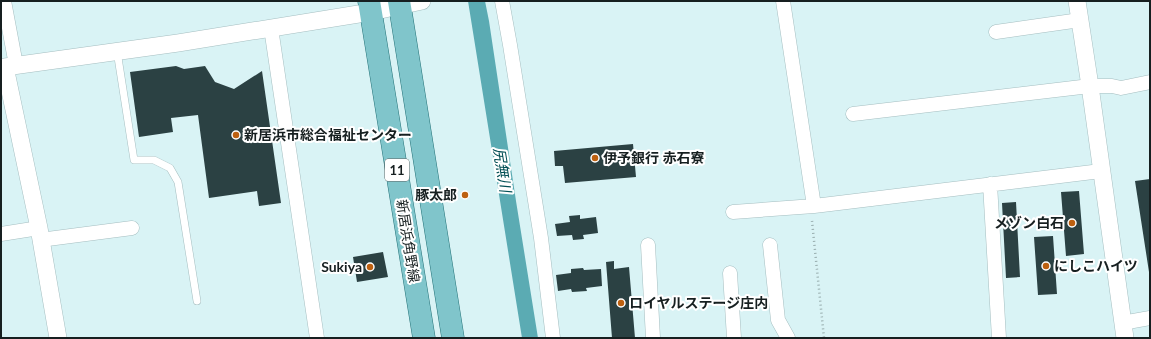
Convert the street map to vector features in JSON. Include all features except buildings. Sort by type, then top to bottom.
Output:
[{"type":"main road","name":"新居浜角野線","points":[[399,4],[453,338]]},
{"type":"main road","name":"新居浜角野線","points":[[370,7],[424,338]]},
{"type":"street","points":[[4,1],[7,66],[58,338]]},
{"type":"street","points":[[7,66],[271,28],[370,7],[422,1]]},
{"type":"street","points":[[502,1],[540,238],[552,338]]},
{"type":"street","points":[[784,1],[812,206]]},
{"type":"street","points":[[1077,1],[1124,330],[1150,318]]},
{"type":"street","points":[[996,32],[1080,20]]},
{"type":"street","points":[[271,28],[317,338]]},
{"type":"street","points":[[853,114],[1090,86],[1112,86],[1120,88],[1150,82]]},
{"type":"street","points":[[732,212],[812,206],[1101,171]]},
{"type":"street","points":[[990,184],[999,338]]},
{"type":"street","points":[[1,234],[39,234],[132,228]]},
{"type":"street","points":[[648,245],[653,338]]},
{"type":"street","points":[[770,245],[778,320],[788,338]]},
{"type":"street","points":[[730,273],[734,338]]},
{"type":"lane","points":[[116,51],[134,160],[154,160],[170,168],[178,182],[197,301]]},
{"type":"path","points":[[812,206],[824,338]]},
{"type":"water","name":"尻無川","points":[[468,1],[485,1],[538,338],[522,338]]},
{"type":"place","name":"新居浜市総合福祉センター","points":[[236,135]]},
{"type":"place","name":"伊予銀行 赤石寮","points":[[595,158]]},
{"type":"place","name":"豚太郎","points":[[465,195]]},
{"type":"place","name":"メゾン白石","points":[[1072,223]]},
{"type":"place","name":"にしこハイツ","points":[[1046,266]]},
{"type":"place","name":"Sukiya","points":[[370,267]]},
{"type":"place","name":"ロイヤルステージ庄内","points":[[621,303]]}]
